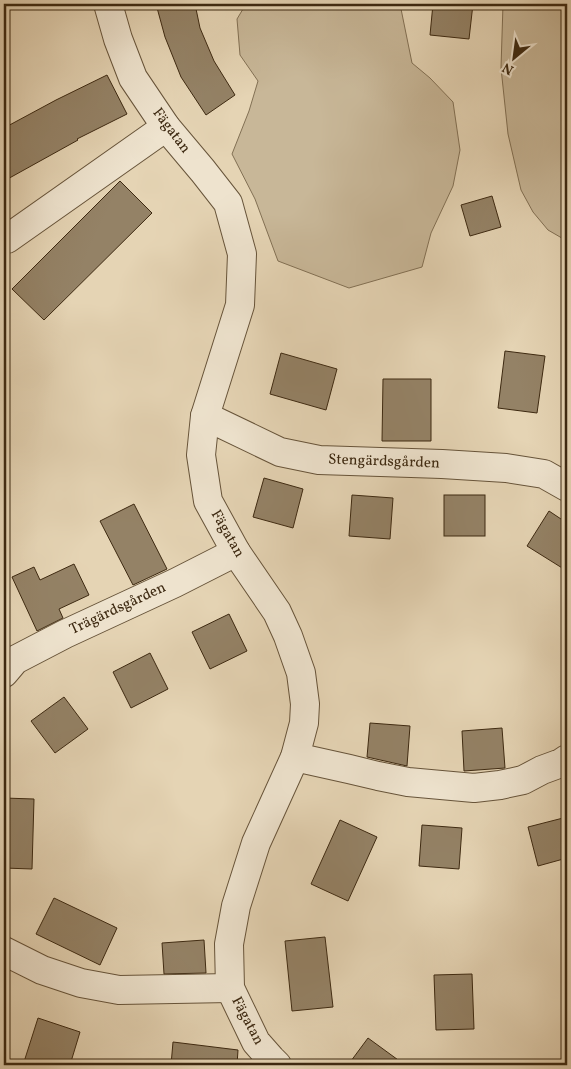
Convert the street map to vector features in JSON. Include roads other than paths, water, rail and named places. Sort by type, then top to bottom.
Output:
[{"type":"street","name":"Fägatan","points":[[108,4],[118,39],[133,78],[166,127],[228,203],[242,254],[240,305],[205,416],[201,455],[208,501],[236,552],[277,612],[301,673],[305,704],[304,723],[295,757],[256,843],[236,906],[229,944],[230,988],[256,1042],[270,1060],[277,1065]]},
{"type":"street","points":[[7,239],[166,127]]},
{"type":"street","name":"Stengärdsgården","points":[[205,416],[280,452],[319,460],[506,468],[544,474],[567,488]]},
{"type":"street","name":"Trägärdsgården","points":[[4,673],[16,660],[65,634],[175,583],[236,552]]},
{"type":"street","points":[[295,757],[408,782],[474,788],[523,780],[561,763],[567,758]]},
{"type":"street","points":[[4,950],[42,970],[81,983],[119,990],[230,988]]}]
